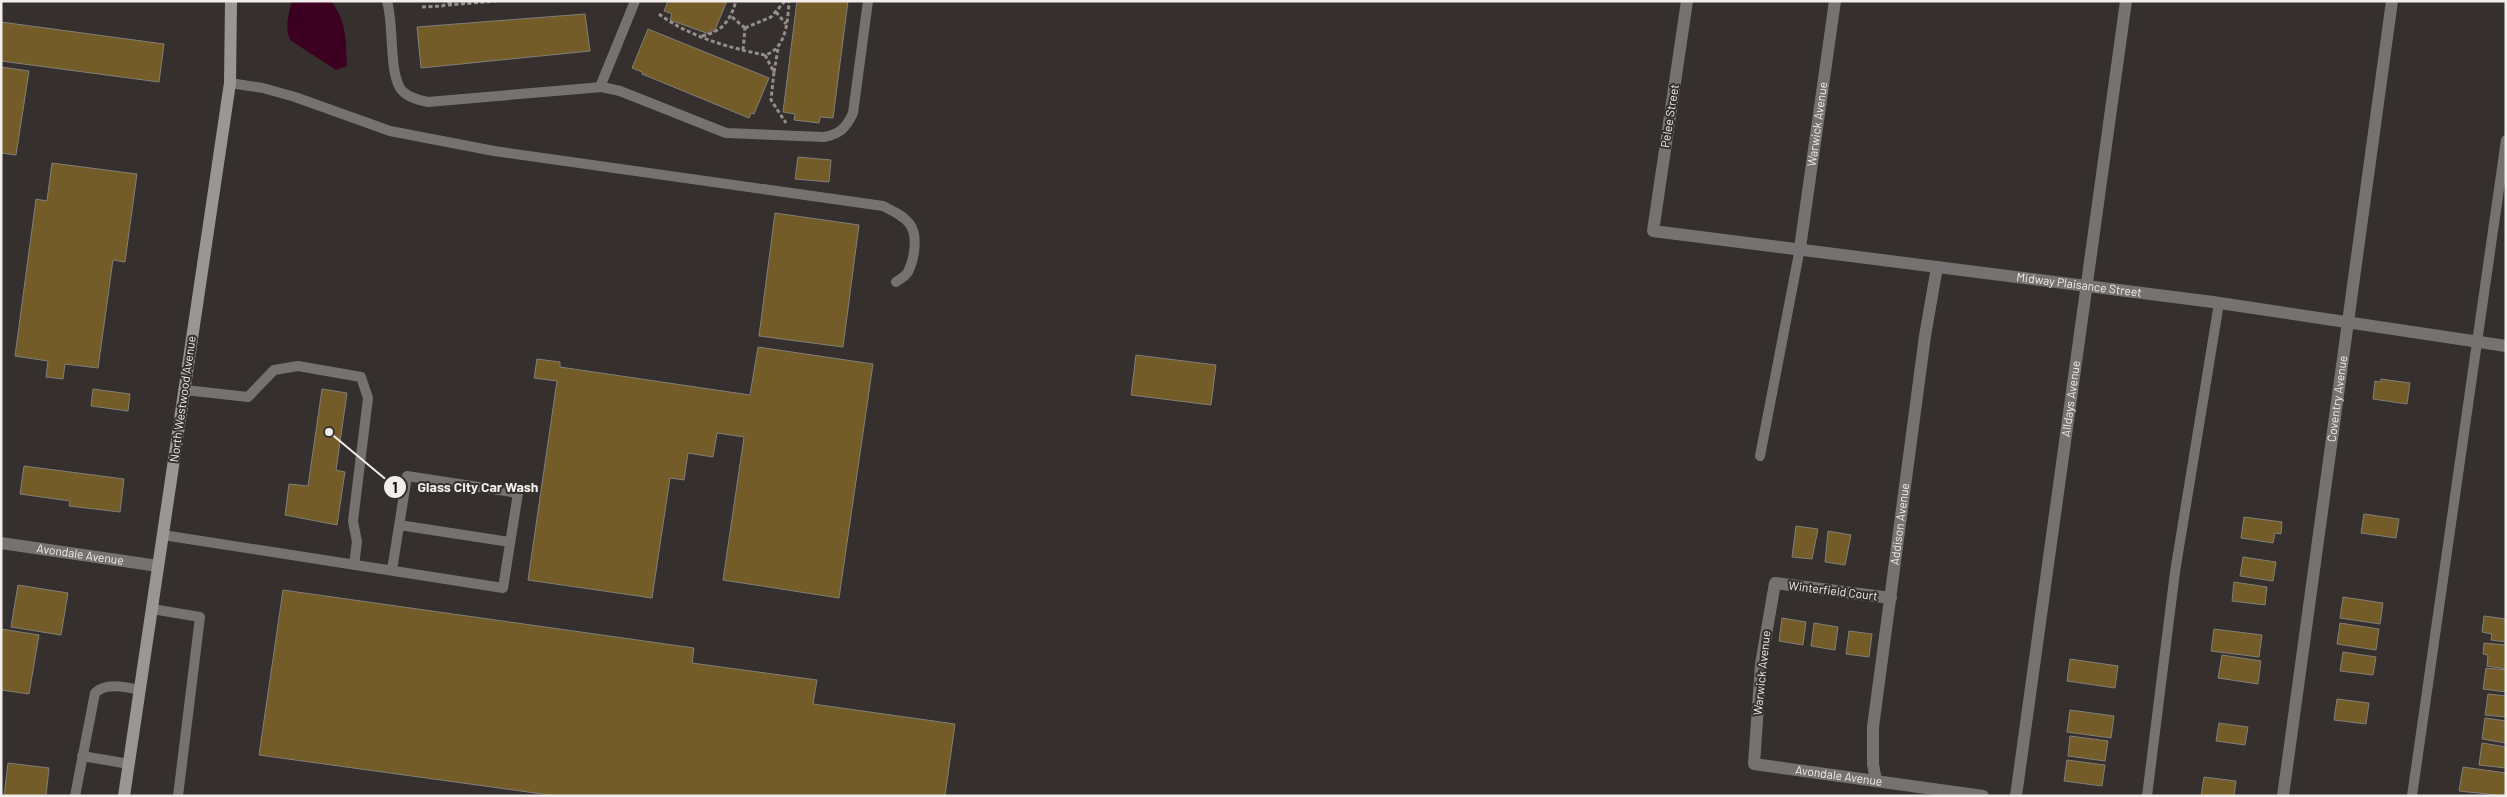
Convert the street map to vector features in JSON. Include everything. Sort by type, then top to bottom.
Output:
[{"type":"street","name":"North Westwood Avenue","points":[[124,796],[230,83],[231,1]]},
{"type":"street","name":"Pelee Street","points":[[1652,231],[1687,1]]},
{"type":"street","name":"Warwick Avenue","points":[[1800,248],[1834,1]]},
{"type":"street","name":"Alldays Avenue","points":[[2016,796],[2085,286],[2126,1]]},
{"type":"street","name":"Coventry Avenue","points":[[2283,796],[2392,1]]},
{"type":"street","name":"Midway Plaisance Street","points":[[1652,231],[1800,248],[2219,303],[2506,346]]},
{"type":"street","name":"Addison Avenue","points":[[1876,781],[1873,764],[1873,727],[1925,336],[1937,267]]},
{"type":"street","name":"Avondale Avenue","points":[[1,543],[158,566]]},
{"type":"street","name":"Warwick Avenue","points":[[1754,764],[1761,664],[1775,583]]},
{"type":"street","name":"Winterfield Court","points":[[1775,583],[1891,598]]},
{"type":"street","name":"Avondale Avenue","points":[[1754,764],[1983,796]]},
{"type":"lane","points":[[388,1],[396,74],[401,89],[412,98],[428,102],[600,87],[620,91],[726,133],[824,137],[836,134],[846,127],[853,113],[868,1]]},
{"type":"lane","points":[[600,87],[635,1]]},
{"type":"lane","points":[[230,83],[263,88],[295,96],[390,131],[409,135],[494,151],[883,206],[900,214],[911,225],[914,241],[913,260],[907,274],[896,282]]},
{"type":"lane","points":[[2412,796],[2506,140]]},
{"type":"lane","points":[[1760,456],[1800,248]]},
{"type":"lane","points":[[2147,796],[2175,572],[2219,303]]},
{"type":"lane","points":[[185,390],[248,397],[274,370],[298,366],[361,377],[368,398],[353,521],[357,542],[354,565]]},
{"type":"lane","points":[[163,535],[503,588],[518,494],[407,476],[392,570]]},
{"type":"lane","points":[[399,525],[510,542]]},
{"type":"lane","points":[[152,608],[200,617],[178,796]]},
{"type":"lane","points":[[75,796],[95,693],[105,687],[118,686],[140,690]]},
{"type":"lane","points":[[82,756],[129,764]]},
{"type":"path","points":[[448,4],[454,1]]},
{"type":"path","points":[[422,7],[496,1]]},
{"type":"path","points":[[701,36],[715,33],[732,17],[736,1]]},
{"type":"path","points":[[745,28],[758,24],[776,12],[785,1]]},
{"type":"path","points":[[787,124],[771,100],[778,48],[786,24],[790,1]]},
{"type":"path","points":[[776,12],[786,24]]},
{"type":"path","points":[[659,14],[669,22],[701,36],[744,50],[765,55],[778,48]]},
{"type":"path","points":[[732,17],[745,28]]},
{"type":"path","points":[[744,50],[745,28]]},
{"type":"path","points":[[765,55],[774,72]]},
{"type":"shaded area","points":[[292,1],[331,1],[343,24],[347,66],[336,70],[290,40],[288,21]]},
{"type":"building","points":[[668,1],[727,1],[714,32],[711,30],[709,34],[670,20],[672,14],[664,11]]},
{"type":"building","points":[[797,1],[848,1],[833,118],[820,117],[819,123],[794,120],[795,114],[783,112]]},
{"type":"building","points":[[585,14],[590,51],[421,68],[417,27]]},
{"type":"building","points":[[1,22],[164,44],[159,82],[1,61]]},
{"type":"building","points":[[648,29],[769,78],[754,114],[751,113],[749,118],[642,74],[642,72],[632,68]]},
{"type":"building","points":[[1,67],[29,71],[16,155],[1,153]]},
{"type":"building","points":[[798,157],[831,160],[829,182],[795,179]]},
{"type":"building","points":[[52,163],[137,174],[125,262],[113,260],[98,368],[65,364],[63,379],[46,377],[48,361],[15,356],[36,199],[47,201]]},
{"type":"building","points":[[775,213],[859,225],[843,347],[759,336]]},
{"type":"building","points":[[758,347],[873,364],[839,598],[723,580],[744,437],[717,433],[713,457],[688,453],[684,480],[670,478],[652,598],[528,580],[557,381],[534,378],[537,359],[560,362],[560,367],[750,395]]},
{"type":"building","points":[[1136,355],[1216,365],[1211,405],[1131,395]]},
{"type":"building","points":[[2381,379],[2410,383],[2407,404],[2373,399],[2375,381],[2380,382]]},
{"type":"building","points":[[93,389],[130,394],[128,411],[91,406]]},
{"type":"building","points":[[322,389],[347,393],[336,470],[345,472],[337,525],[285,515],[289,484],[308,486]]},
{"type":"building","points":[[24,466],[124,479],[120,512],[69,506],[70,501],[20,494]]},
{"type":"building","points":[[2364,514],[2399,519],[2396,538],[2361,533]]},
{"type":"building","points":[[2244,517],[2282,522],[2281,534],[2275,533],[2273,543],[2241,538]]},
{"type":"building","points":[[1796,526],[1818,529],[1812,559],[1792,557]]},
{"type":"building","points":[[1828,531],[1851,535],[1845,565],[1825,562]]},
{"type":"building","points":[[2243,557],[2276,562],[2273,581],[2240,576]]},
{"type":"building","points":[[2234,582],[2267,587],[2265,605],[2232,601]]},
{"type":"building","points":[[18,585],[68,593],[61,635],[11,627]]},
{"type":"building","points":[[283,590],[694,648],[692,663],[817,680],[813,704],[955,724],[945,796],[557,796],[259,755]]},
{"type":"building","points":[[2343,597],[2383,603],[2380,624],[2340,618]]},
{"type":"building","points":[[2484,616],[2506,619],[2506,642],[2491,640],[2492,634],[2482,632]]},
{"type":"building","points":[[1782,618],[1806,622],[1803,645],[1779,641]]},
{"type":"building","points":[[1814,623],[1838,627],[1835,650],[1811,646]]},
{"type":"building","points":[[2340,623],[2379,629],[2376,650],[2337,644]]},
{"type":"building","points":[[1,629],[39,635],[29,694],[1,690]]},
{"type":"building","points":[[2214,629],[2262,635],[2259,657],[2211,651]]},
{"type":"building","points":[[1849,631],[1872,634],[1869,657],[1846,654]]},
{"type":"building","points":[[2484,643],[2506,645],[2506,669],[2487,666],[2488,655],[2483,654]]},
{"type":"building","points":[[2343,652],[2376,657],[2373,675],[2340,671]]},
{"type":"building","points":[[2222,655],[2261,661],[2258,684],[2218,678]]},
{"type":"building","points":[[2070,659],[2118,666],[2115,688],[2067,681]]},
{"type":"building","points":[[2486,668],[2506,670],[2506,692],[2483,689]]},
{"type":"building","points":[[2488,694],[2506,696],[2506,717],[2485,715]]},
{"type":"building","points":[[2337,699],[2369,703],[2366,724],[2334,720]]},
{"type":"building","points":[[2070,710],[2114,716],[2111,738],[2067,732]]},
{"type":"building","points":[[2485,718],[2506,721],[2506,743],[2482,739]]},
{"type":"building","points":[[2219,723],[2248,727],[2245,745],[2216,741]]},
{"type":"building","points":[[2070,736],[2108,741],[2105,761],[2068,756]]},
{"type":"building","points":[[2482,743],[2506,747],[2506,768],[2479,765]]},
{"type":"building","points":[[2067,760],[2105,765],[2102,786],[2064,781]]},
{"type":"building","points":[[8,763],[49,768],[46,796],[4,796]]},
{"type":"building","points":[[2463,767],[2506,773],[2506,796],[2459,791]]},
{"type":"building","points":[[2204,777],[2236,781],[2234,796],[2201,796]]},
{"type":"place","name":"Glass City Car Wash","points":[[329,432]]}]
